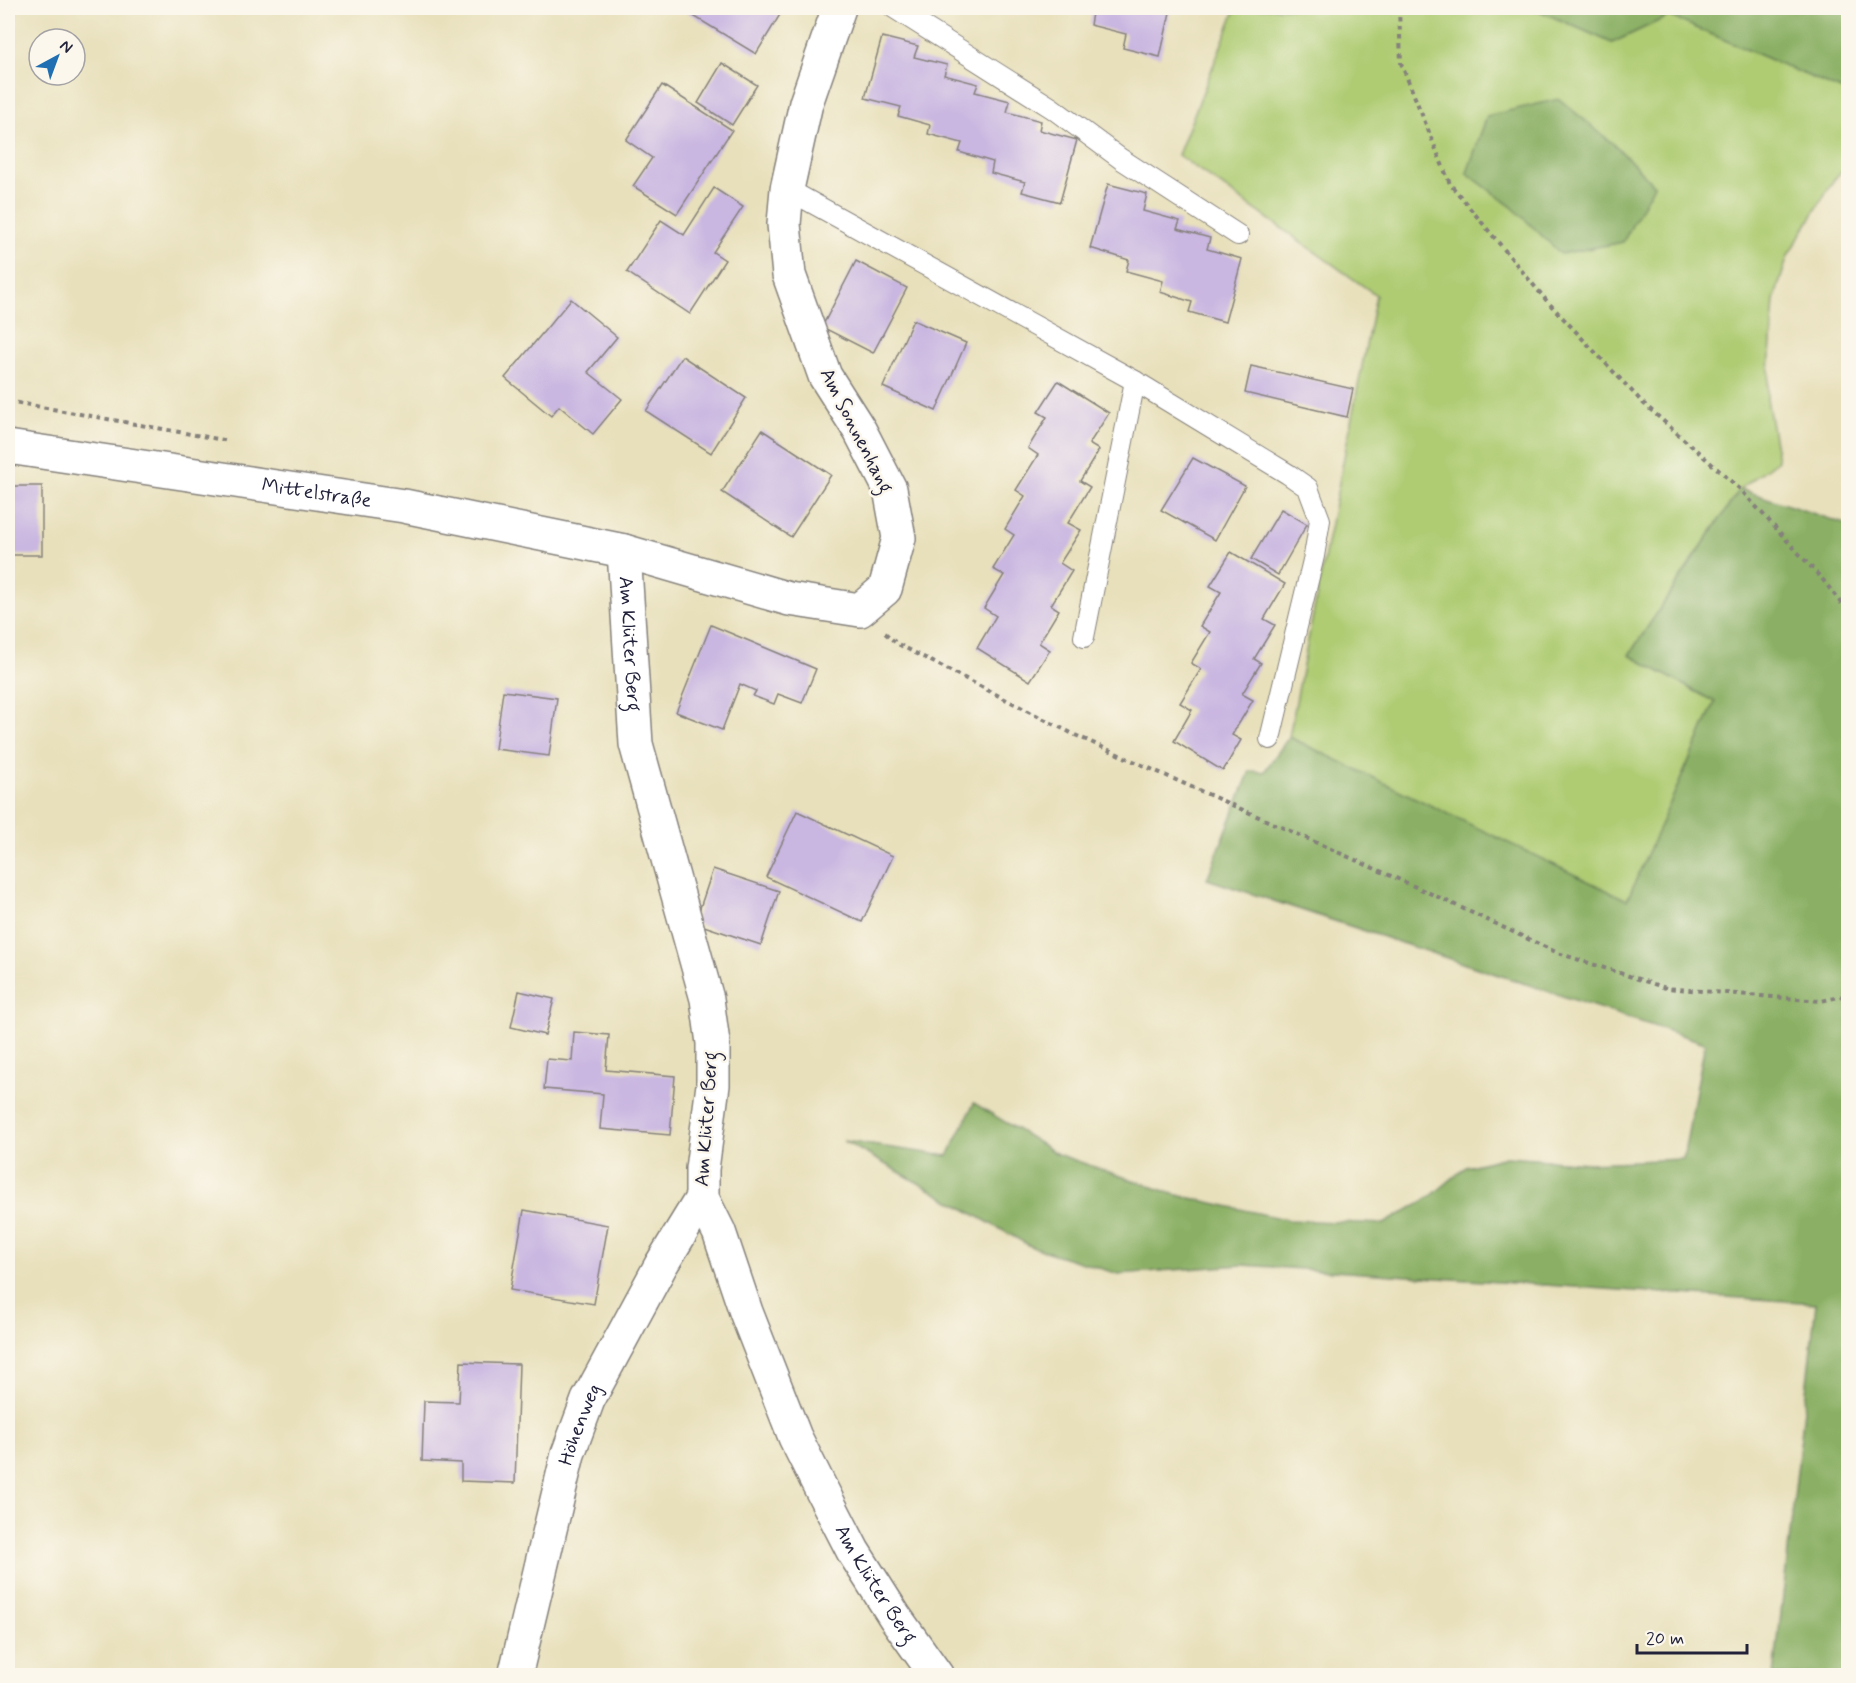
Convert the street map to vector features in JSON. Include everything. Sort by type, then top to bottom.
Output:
[{"type":"street","name":"Am Sonnenhang","points":[[839,8],[806,103],[787,189],[784,224],[789,275],[825,376],[860,431],[890,489],[899,538],[885,589],[860,610]]},
{"type":"street","name":"Mittelstraße","points":[[8,447],[404,506],[624,551]]},
{"type":"street","points":[[624,551],[789,599],[860,610]]},
{"type":"street","name":"Am Klüter Berg","points":[[624,551],[636,744],[707,999],[713,1042],[713,1085],[702,1169],[702,1198],[719,1232],[746,1312],[795,1437],[853,1551],[895,1617],[937,1676]]},
{"type":"street","name":"Höhenweg","points":[[515,1676],[568,1454],[588,1400],[661,1265],[702,1198]]},
{"type":"lane","points":[[894,8],[1053,108],[1121,159],[1238,235]]},
{"type":"lane","points":[[787,189],[1135,381],[1308,488],[1320,520],[1314,556],[1270,739]]},
{"type":"lane","points":[[1084,637],[1135,381]]},
{"type":"path","points":[[1399,8],[1401,63],[1450,184],[1546,300],[1643,403],[1740,489],[1823,580],[1848,612]]},
{"type":"path","points":[[860,610],[896,643],[1075,735],[1558,953],[1666,988],[1821,1001],[1848,995]]},
{"type":"green space","points":[[1236,8],[1533,8],[1612,43],[1669,16],[1848,93],[1848,163],[1833,181],[1788,256],[1774,300],[1767,399],[1778,460],[1740,489],[1629,655],[1715,702],[1627,901],[1289,737],[1376,295],[1178,155]],"holes":[[[1617,147],[1512,207],[1467,173]]]},
{"type":"green space","points":[[1533,8],[1848,8],[1848,93],[1669,16],[1612,43]]},
{"type":"green space","points":[[1559,99],[1617,147],[1654,185],[1623,242],[1561,254],[1512,207],[1467,173],[1487,116]]},
{"type":"green space","points":[[1740,489],[1848,525],[1848,1675],[1774,1675],[1816,1303],[1242,1265],[1118,1274],[1032,1247],[844,1141],[948,1156],[974,1103],[1057,1154],[1173,1194],[1289,1220],[1384,1224],[1430,1197],[1466,1167],[1506,1157],[1589,1163],[1683,1159],[1705,1043],[1207,879],[1250,771],[1264,772],[1289,737],[1627,900],[1715,702],[1629,655]]},
{"type":"building","points":[[690,8],[784,8],[756,54],[687,12]]},
{"type":"building","points":[[1071,8],[1171,8],[1160,57],[1123,48],[1126,34],[1090,25],[1092,13]]},
{"type":"building","points":[[882,37],[918,46],[914,57],[947,65],[944,75],[978,84],[975,92],[1010,101],[1007,112],[1041,121],[1039,130],[1077,140],[1060,202],[1022,192],[1025,182],[991,173],[993,162],[959,152],[962,143],[928,134],[930,125],[898,116],[901,107],[865,98]]},
{"type":"building","points":[[722,63],[757,85],[732,125],[698,103]]},
{"type":"building","points":[[662,85],[732,130],[677,214],[633,186],[652,158],[626,140]]},
{"type":"building","points":[[1108,184],[1147,194],[1143,211],[1180,221],[1177,229],[1210,238],[1207,249],[1242,259],[1225,322],[1189,312],[1192,302],[1160,292],[1163,281],[1126,271],[1129,260],[1090,248]]},
{"type":"building","points":[[714,188],[743,207],[713,252],[725,260],[690,314],[627,272],[661,220],[684,235]]},
{"type":"building","points":[[856,261],[907,288],[873,353],[822,327]]},
{"type":"building","points":[[571,299],[617,337],[588,372],[622,399],[593,434],[559,406],[551,416],[505,378]]},
{"type":"building","points":[[913,320],[966,343],[936,411],[883,387]]},
{"type":"building","points":[[682,356],[746,398],[711,453],[646,411]]},
{"type":"building","points":[[1251,366],[1353,389],[1347,417],[1245,393]]},
{"type":"building","points":[[1058,381],[1109,413],[1089,444],[1099,450],[1080,481],[1090,487],[1068,523],[1081,530],[1060,563],[1072,571],[1051,605],[1059,610],[1039,643],[1050,650],[1030,681],[977,648],[996,616],[984,608],[1004,575],[993,569],[1014,535],[1005,529],[1025,496],[1016,490],[1038,455],[1028,448],[1047,417],[1038,412]]},
{"type":"building","points":[[762,430],[831,475],[791,537],[722,492]]},
{"type":"building","points":[[1193,458],[1245,486],[1215,540],[1161,510]]},
{"type":"building","points":[[8,486],[42,486],[42,555],[8,555]]},
{"type":"building","points":[[1281,509],[1307,524],[1278,575],[1251,559]]},
{"type":"building","points":[[1231,552],[1285,584],[1264,619],[1275,625],[1254,659],[1261,663],[1242,694],[1253,700],[1232,735],[1241,740],[1223,771],[1174,741],[1192,710],[1180,703],[1201,669],[1191,663],[1210,632],[1200,626],[1221,592],[1210,586]]},
{"type":"building","points":[[711,625],[816,669],[802,703],[778,694],[774,704],[753,696],[756,691],[740,684],[722,730],[676,712]]},
{"type":"building","points":[[503,691],[557,698],[549,756],[495,749]]},
{"type":"building","points":[[797,811],[893,856],[862,922],[766,877]]},
{"type":"building","points":[[713,869],[779,891],[761,945],[695,923]]},
{"type":"building","points":[[519,991],[554,999],[545,1035],[511,1027]]},
{"type":"building","points":[[574,1032],[609,1035],[606,1070],[675,1076],[670,1135],[600,1129],[603,1094],[544,1089],[547,1059],[572,1061]]},
{"type":"building","points":[[524,1210],[608,1225],[594,1304],[510,1290]]},
{"type":"building","points":[[461,1362],[519,1364],[515,1483],[461,1481],[461,1463],[422,1461],[424,1401],[459,1402]]}]
